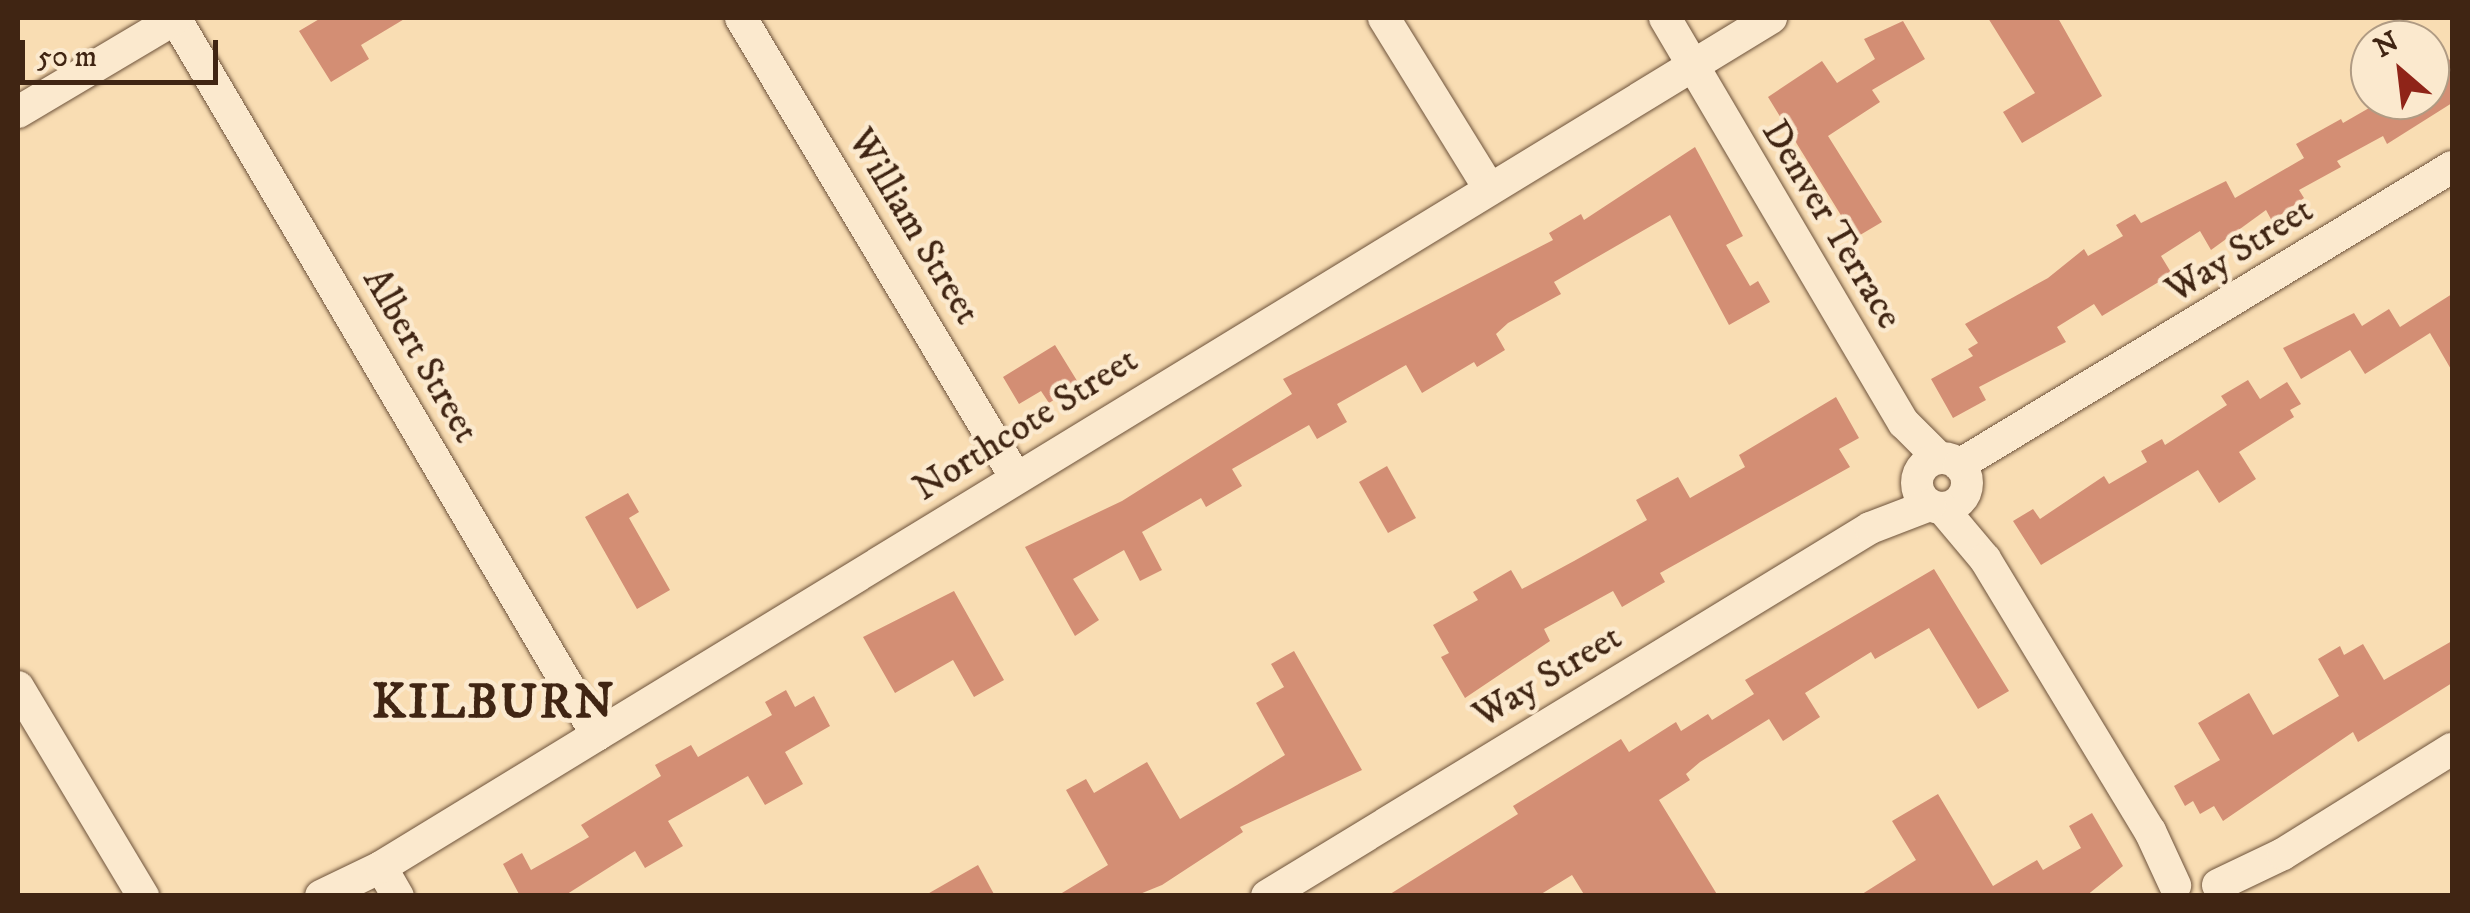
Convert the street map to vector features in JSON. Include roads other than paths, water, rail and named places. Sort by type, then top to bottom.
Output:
[{"type":"street","points":[[18,112],[176,18]]},
{"type":"street","name":"Albert Street","points":[[176,18],[596,735]]},
{"type":"street","name":"William Street","points":[[740,18],[1016,478]]},
{"type":"street","points":[[1384,18],[1489,188]]},
{"type":"street","name":"Denver Terrace","points":[[1665,18],[1689,67],[2150,830],[2202,889]]},
{"type":"street","name":"Northcote Street","points":[[320,896],[390,881],[596,735],[1771,18]]},
{"type":"street","name":"Way Street","points":[[1267,896],[2452,167]]},
{"type":"street","points":[[18,687],[143,896]]},
{"type":"street","points":[[2202,889],[2283,854],[2452,749]]},
{"type":"district","name":"KILBURN","points":[[494,704]]}]
